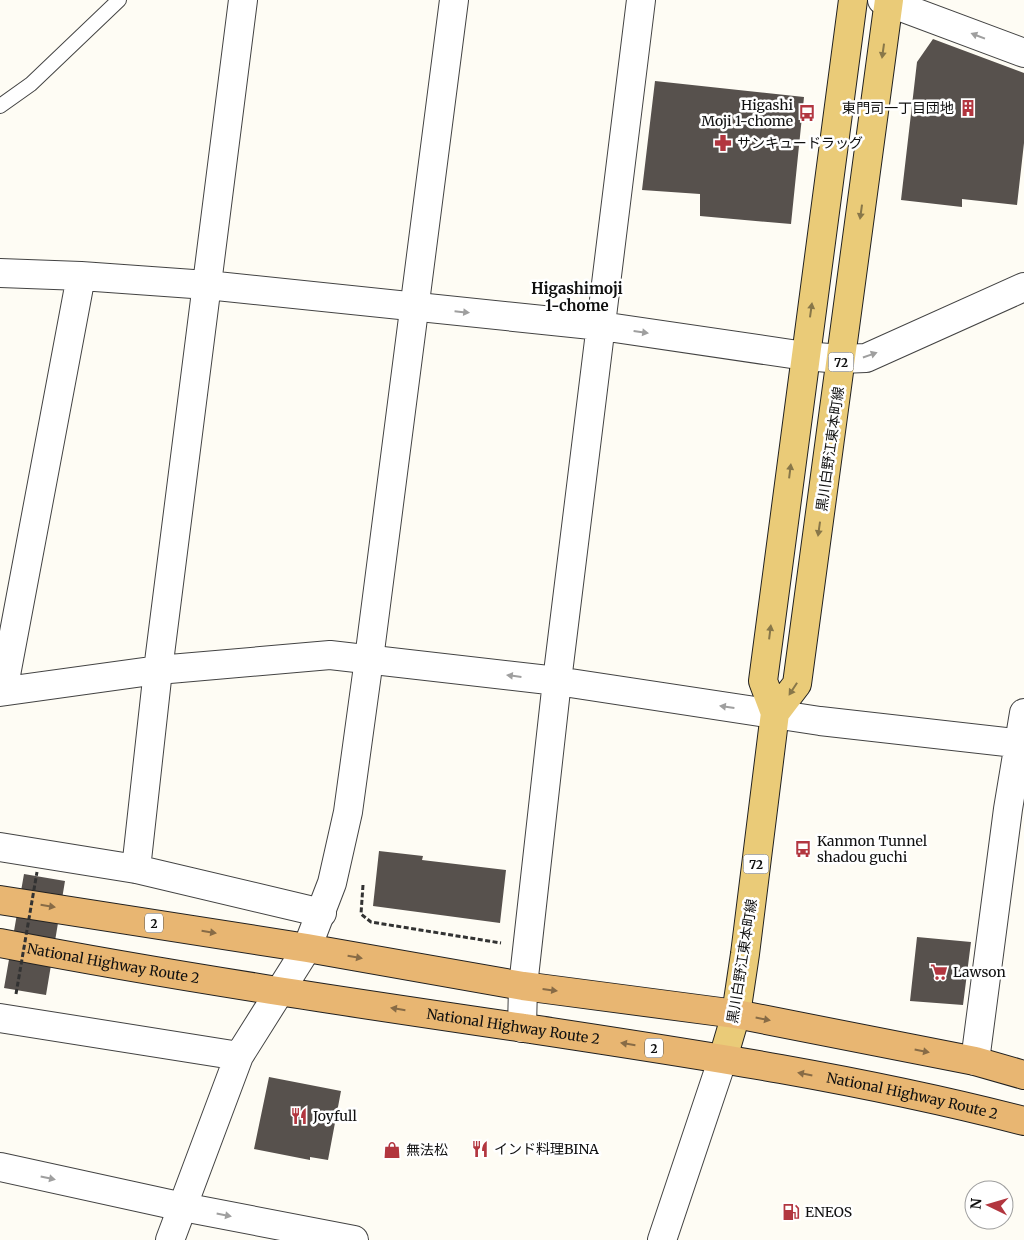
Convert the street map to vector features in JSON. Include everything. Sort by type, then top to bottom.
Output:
[{"type":"highway","name":"2","points":[[0,900],[307,948],[523,986],[736,1014],[975,1061],[1024,1075]]},
{"type":"highway","name":"National Highway Route 2","points":[[0,943],[282,990],[723,1058],[952,1103],[1024,1121]]},
{"type":"main road","name":"黒川白野江東本町線","points":[[723,1058],[736,1014],[775,713],[763,681],[853,0]]},
{"type":"main road","name":"黒川白野江東本町線","points":[[775,713],[797,684],[887,1]]},
{"type":"street","points":[[136,869],[158,670],[243,0]]},
{"type":"street","points":[[170,1240],[239,1056],[307,948],[332,883],[348,812],[454,0]]},
{"type":"street","points":[[522,1028],[523,986],[557,682],[641,0]]},
{"type":"street","points":[[887,1],[1024,53]]},
{"type":"street","points":[[0,273],[81,276],[207,286],[601,326],[805,356],[841,359],[866,358],[1024,286]]},
{"type":"street","points":[[81,276],[1,692],[158,670],[330,655],[557,682],[820,721],[1022,744]]},
{"type":"street","points":[[975,1061],[1008,809],[1022,744],[1024,712]]},
{"type":"street","points":[[0,848],[136,869],[322,913]]},
{"type":"street","points":[[0,1018],[239,1056]]},
{"type":"street","points":[[662,1240],[723,1058]]},
{"type":"street","points":[[0,1167],[183,1207],[354,1240]]},
{"type":"lane","points":[[0,106],[32,84],[119,0]]},
{"type":"path","points":[[16,994],[37,872]]},
{"type":"path","points":[[363,877],[361,914],[371,922],[502,943]]},
{"type":"building","name":"東門司一丁目団地","points":[[933,39],[1024,73],[1024,143],[1017,205],[962,199],[962,207],[901,200],[917,62]]},
{"type":"building","name":"サンキュードラッグ","points":[[655,81],[804,97],[791,224],[700,216],[700,194],[642,190]]},
{"type":"building","points":[[379,851],[423,856],[422,860],[506,870],[500,923],[373,906]]},
{"type":"building","points":[[24,874],[65,881],[46,995],[4,988]]},
{"type":"building","points":[[917,937],[971,942],[963,1005],[910,1001]]},
{"type":"building","points":[[269,1077],[341,1091],[328,1160],[310,1157],[310,1160],[254,1149]]},
{"type":"place","name":"東門司一丁目団地","points":[[968,108]]},
{"type":"place","name":"Higashi Moji 1-chome","points":[[807,113]]},
{"type":"place","name":"サンキュードラッグ","points":[[723,143]]},
{"type":"place","name":"Kanmon Tunnel shadou guchi","points":[[803,849]]},
{"type":"place","name":"Lawson","points":[[939,972]]},
{"type":"place","name":"Joyfull","points":[[299,1116]]},
{"type":"place","name":"インド料理BINA","points":[[480,1149]]},
{"type":"place","name":"無法松","points":[[392,1150]]},
{"type":"place","name":"ENEOS","points":[[791,1212]]},
{"type":"district","name":"Higashimoji 1-chome","points":[[577,296]]}]
